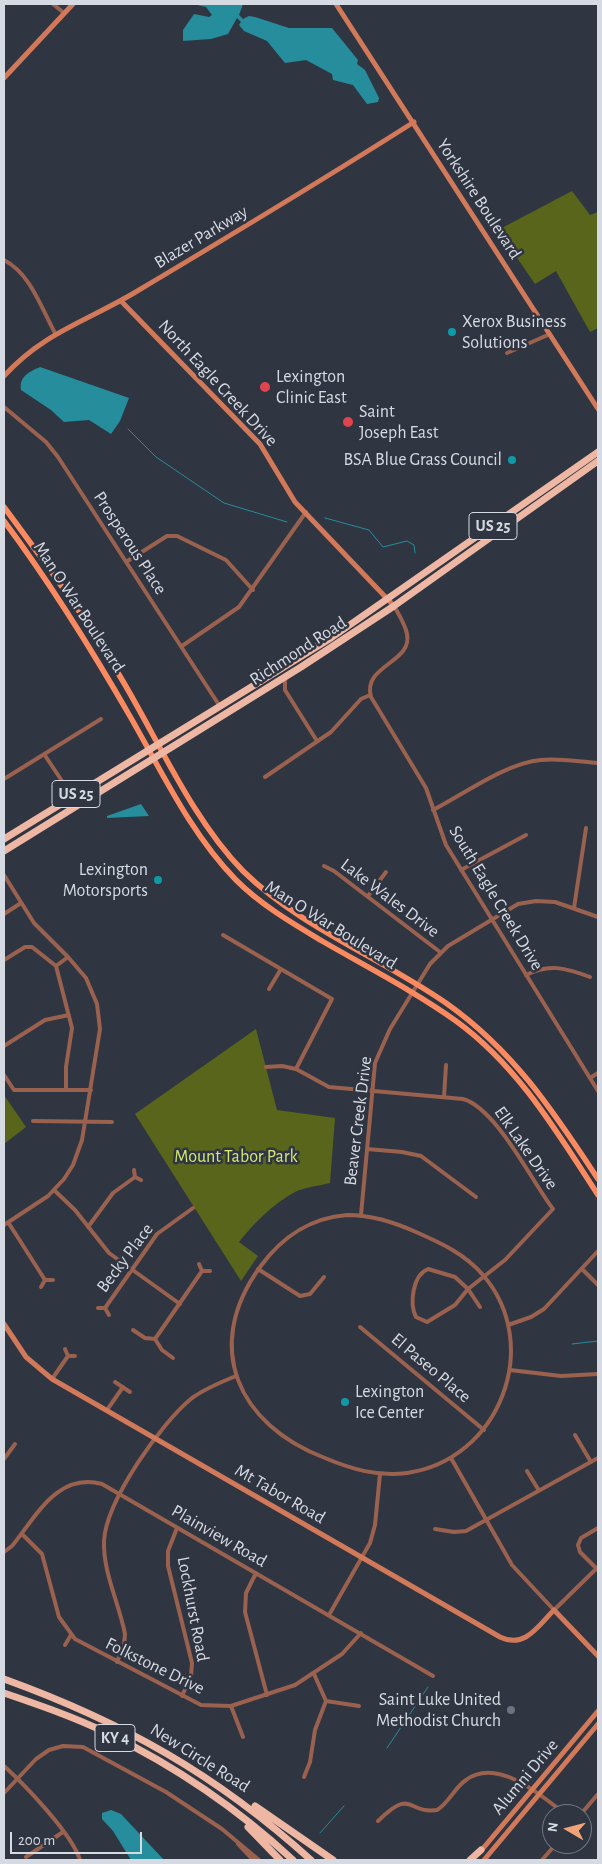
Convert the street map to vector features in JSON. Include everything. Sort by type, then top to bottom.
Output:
[{"type":"highway","name":"Richmond Road","points":[[4,839],[331,638],[598,452]]},
{"type":"highway","name":"Richmond Road","points":[[4,851],[270,688],[394,606],[598,461]]},
{"type":"highway","name":"New Circle Road","points":[[4,1679],[93,1714],[131,1732],[194,1769],[242,1801],[311,1860]]},
{"type":"highway","name":"New Circle Road","points":[[4,1693],[107,1733],[185,1777],[219,1799],[293,1860]]},
{"type":"highway","points":[[194,1769],[230,1789],[333,1860]]},
{"type":"highway","points":[[219,1799],[280,1860]]},
{"type":"highway","points":[[471,1860],[481,1850]]},
{"type":"main road","name":"Man O War Boulevard","points":[[4,507],[100,643],[211,833],[252,879],[296,914],[416,985],[470,1021],[517,1065],[537,1089],[598,1179]]},
{"type":"main road","name":"Man O War Boulevard","points":[[4,521],[66,610],[194,828],[237,881],[281,916],[411,992],[458,1022],[505,1065],[535,1101],[598,1195]]},
{"type":"street","points":[[53,4],[64,13]]},
{"type":"street","points":[[4,78],[73,4]]},
{"type":"street","name":"Yorkshire Boulevard","points":[[336,4],[598,409]]},
{"type":"street","name":"Blazer Parkway","points":[[4,376],[25,354],[56,333],[121,301],[275,209],[414,122]]},
{"type":"street","points":[[4,260],[13,266],[28,283],[56,333]]},
{"type":"street","name":"North Eagle Creek Drive","points":[[121,301],[260,444],[288,492],[394,606]]},
{"type":"street","points":[[507,353],[550,334]]},
{"type":"street","name":"Prosperous Place","points":[[4,407],[51,448],[182,646],[219,706]]},
{"type":"street","points":[[182,646],[239,607],[253,590],[306,512]]},
{"type":"street","points":[[126,562],[167,536],[177,536],[226,560],[253,590]]},
{"type":"street","points":[[265,777],[338,725],[361,699],[370,695],[370,687],[376,673],[399,655],[407,644],[406,630],[394,606]]},
{"type":"street","points":[[287,676],[284,680],[285,690],[317,741]]},
{"type":"street","points":[[270,688],[275,686],[285,690]]},
{"type":"street","name":"South Eagle Creek Drive","points":[[370,695],[426,788],[441,836],[598,1091]]},
{"type":"street","points":[[4,779],[101,719]]},
{"type":"street","points":[[44,754],[72,796]]},
{"type":"street","points":[[433,810],[508,770],[531,762],[554,760],[598,763]]},
{"type":"street","points":[[574,908],[586,828]]},
{"type":"street","points":[[461,870],[526,835]]},
{"type":"street","name":"Lake Wales Drive","points":[[324,866],[334,870],[440,952]]},
{"type":"street","points":[[368,896],[386,872]]},
{"type":"street","points":[[4,875],[40,930],[68,957],[86,978],[98,1011],[100,1038],[86,1121],[77,1157],[69,1172],[54,1190],[6,1224],[45,1280]]},
{"type":"street","name":"Beaver Creek Drive","points":[[361,1215],[375,1064],[382,1045],[411,992],[440,952],[518,904],[536,901],[555,902],[598,917]]},
{"type":"street","points":[[4,914],[21,903]]},
{"type":"street","points":[[223,935],[332,1000],[296,1069]]},
{"type":"street","points":[[4,960],[25,947],[32,947],[56,966],[72,1028],[66,1067],[66,1090]]},
{"type":"street","points":[[56,966],[68,957]]},
{"type":"street","points":[[526,975],[540,968],[556,967],[590,977]]},
{"type":"street","points":[[269,989],[281,969]]},
{"type":"street","points":[[4,1046],[46,1020],[69,1015]]},
{"type":"street","points":[[444,1097],[446,1065]]},
{"type":"street","name":"Elk Lake Drive","points":[[266,1067],[282,1066],[296,1069],[329,1087],[468,1100],[488,1114],[553,1210],[518,1247],[484,1276]]},
{"type":"street","points":[[590,1078],[598,1073]]},
{"type":"street","points":[[4,1075],[14,1090],[91,1090]]},
{"type":"street","points":[[32,1121],[112,1122]]},
{"type":"street","points":[[367,1149],[402,1152],[421,1156],[476,1197]]},
{"type":"street","points":[[134,1170],[135,1177]]},
{"type":"street","points":[[88,1227],[113,1193],[135,1177]]},
{"type":"street","points":[[135,1177],[142,1180]]},
{"type":"street","points":[[54,1190],[88,1227],[106,1251],[180,1304]]},
{"type":"street","name":"Becky Place","points":[[105,1308],[157,1234],[193,1208]]},
{"type":"street","points":[[361,1215],[392,1222],[446,1245],[464,1257],[484,1276],[498,1298],[508,1325],[510,1370],[501,1402],[484,1430],[472,1443],[451,1458],[414,1472],[380,1474],[332,1461],[282,1437],[255,1412],[245,1397],[236,1376],[231,1353],[233,1322],[242,1295],[258,1269],[284,1239],[307,1225],[332,1216],[361,1215]]},
{"type":"street","points":[[508,1325],[544,1310],[598,1251]]},
{"type":"street","points":[[199,1264],[202,1271]]},
{"type":"street","points":[[258,1269],[300,1296],[310,1294],[324,1277]]},
{"type":"street","points":[[480,1307],[468,1290],[454,1277],[431,1269],[421,1274],[413,1294],[415,1314],[421,1321],[430,1322],[455,1304],[468,1290],[484,1276]]},
{"type":"street","points":[[582,1269],[598,1285]]},
{"type":"street","points":[[202,1271],[210,1272]]},
{"type":"street","points":[[155,1340],[202,1271]]},
{"type":"street","points":[[45,1280],[52,1280]]},
{"type":"street","points":[[41,1287],[45,1280]]},
{"type":"street","name":"Becky Place","points":[[98,1308],[105,1308]]},
{"type":"street","name":"Becky Place","points":[[105,1308],[108,1315]]},
{"type":"street","name":"Mt Tabor Road","points":[[4,1324],[26,1357],[52,1379],[510,1641],[519,1641],[528,1637],[554,1610]]},
{"type":"street","name":"El Paseo Place","points":[[360,1327],[484,1430]]},
{"type":"street","points":[[133,1330],[145,1338],[155,1340],[162,1350],[173,1358]]},
{"type":"street","points":[[65,1349],[68,1356]]},
{"type":"street","points":[[52,1379],[68,1356]]},
{"type":"street","points":[[68,1356],[75,1356]]},
{"type":"street","points":[[510,1370],[552,1376],[598,1374]]},
{"type":"street","points":[[117,1662],[124,1645],[124,1634],[107,1566],[104,1542],[108,1522],[121,1494],[155,1437],[194,1397],[236,1376]]},
{"type":"street","points":[[115,1382],[130,1392]]},
{"type":"street","points":[[107,1410],[123,1387]]},
{"type":"street","points":[[575,1436],[591,1462]]},
{"type":"street","points":[[4,1459],[16,1444]]},
{"type":"street","points":[[451,1458],[516,1571],[598,1656]]},
{"type":"street","points":[[435,1529],[460,1532],[598,1458]]},
{"type":"street","points":[[527,1471],[538,1489]]},
{"type":"street","points":[[329,1615],[373,1536],[380,1474]]},
{"type":"street","name":"Plainview Road","points":[[4,1552],[22,1534],[51,1497],[69,1484],[95,1483],[121,1494],[433,1676]]},
{"type":"street","name":"Lockhurst Road","points":[[177,1528],[168,1551],[168,1566],[192,1664],[191,1676],[182,1696]]},
{"type":"street","points":[[554,1610],[598,1569],[580,1552],[578,1545],[582,1538],[598,1528]]},
{"type":"street","name":"Folkstone Drive","points":[[22,1534],[42,1554],[59,1617],[71,1635],[84,1646],[201,1705],[231,1706],[295,1685],[348,1650],[361,1634]]},
{"type":"street","points":[[256,1573],[246,1592],[245,1612],[267,1695]]},
{"type":"street","points":[[64,1644],[71,1635]]},
{"type":"street","points":[[304,1777],[310,1762],[315,1730],[326,1701],[314,1674]]},
{"type":"street","points":[[326,1701],[359,1706]]},
{"type":"street","points":[[231,1706],[243,1737]]},
{"type":"street","name":"Alumni Drive","points":[[481,1850],[598,1711]]},
{"type":"street","name":"Alumni Drive","points":[[484,1860],[598,1724]]},
{"type":"street","points":[[4,1793],[36,1759],[49,1750],[63,1746],[82,1747],[166,1792],[222,1829],[260,1860]]},
{"type":"street","points":[[4,1766],[18,1779],[63,1832],[76,1849],[80,1860]]},
{"type":"street","points":[[378,1821],[392,1808],[402,1803],[412,1804],[426,1811],[437,1810],[463,1782],[479,1773],[499,1773],[551,1804]]},
{"type":"street","points":[[590,1804],[598,1794]]},
{"type":"street","points":[[26,1856],[63,1832]]},
{"type":"street","points":[[237,1842],[253,1860]]},
{"type":"green space","points":[[572,191],[590,215],[598,212],[598,328],[590,332],[556,271],[535,284],[498,230]]},
{"type":"green space","name":"Mount Tabor Park","points":[[256,1029],[277,1110],[335,1118],[330,1183],[295,1192],[264,1214],[251,1228],[239,1242],[258,1256],[241,1281],[135,1114]]},
{"type":"green space","points":[[4,1095],[26,1127],[4,1144]]},
{"type":"water","points":[[193,4],[243,4],[239,15],[243,19],[249,16],[255,17],[289,28],[332,28],[358,60],[357,64],[365,70],[379,98],[378,102],[367,104],[353,85],[333,80],[332,74],[306,60],[285,63],[267,41],[244,31],[239,25],[241,22],[237,18],[228,34],[211,39],[183,41],[183,30],[194,14],[209,17],[212,15],[206,7]]},
{"type":"water","points":[[40,367],[129,398],[120,421],[111,434],[89,420],[64,422],[51,410],[21,390],[23,378]]},
{"type":"water","points":[[141,804],[149,816],[107,818],[107,816]]},
{"type":"water","points":[[111,1810],[121,1814],[164,1860],[131,1860],[113,1831],[102,1819],[102,1813]]},
{"type":"waterway","points":[[128,429],[156,457],[224,503],[287,522]]},
{"type":"waterway","points":[[325,518],[369,530],[383,547],[407,541],[414,545],[415,553]]},
{"type":"waterway","points":[[572,1344],[598,1341]]},
{"type":"waterway","points":[[387,1748],[428,1687]]},
{"type":"waterway","points":[[320,1833],[344,1806]]},
{"type":"place","name":"Xerox Business Solutions","points":[[452,332]]},
{"type":"place","name":"Lexington Clinic East","points":[[265,387]]},
{"type":"place","name":"Saint Joseph East","points":[[348,422]]},
{"type":"place","name":"BSA Blue Grass Council","points":[[512,460]]},
{"type":"place","name":"Lexington Motorsports","points":[[158,880]]},
{"type":"place","name":"Lexington Ice Center","points":[[345,1402]]},
{"type":"place","name":"Saint Luke United Methodist Church","points":[[511,1710]]}]
